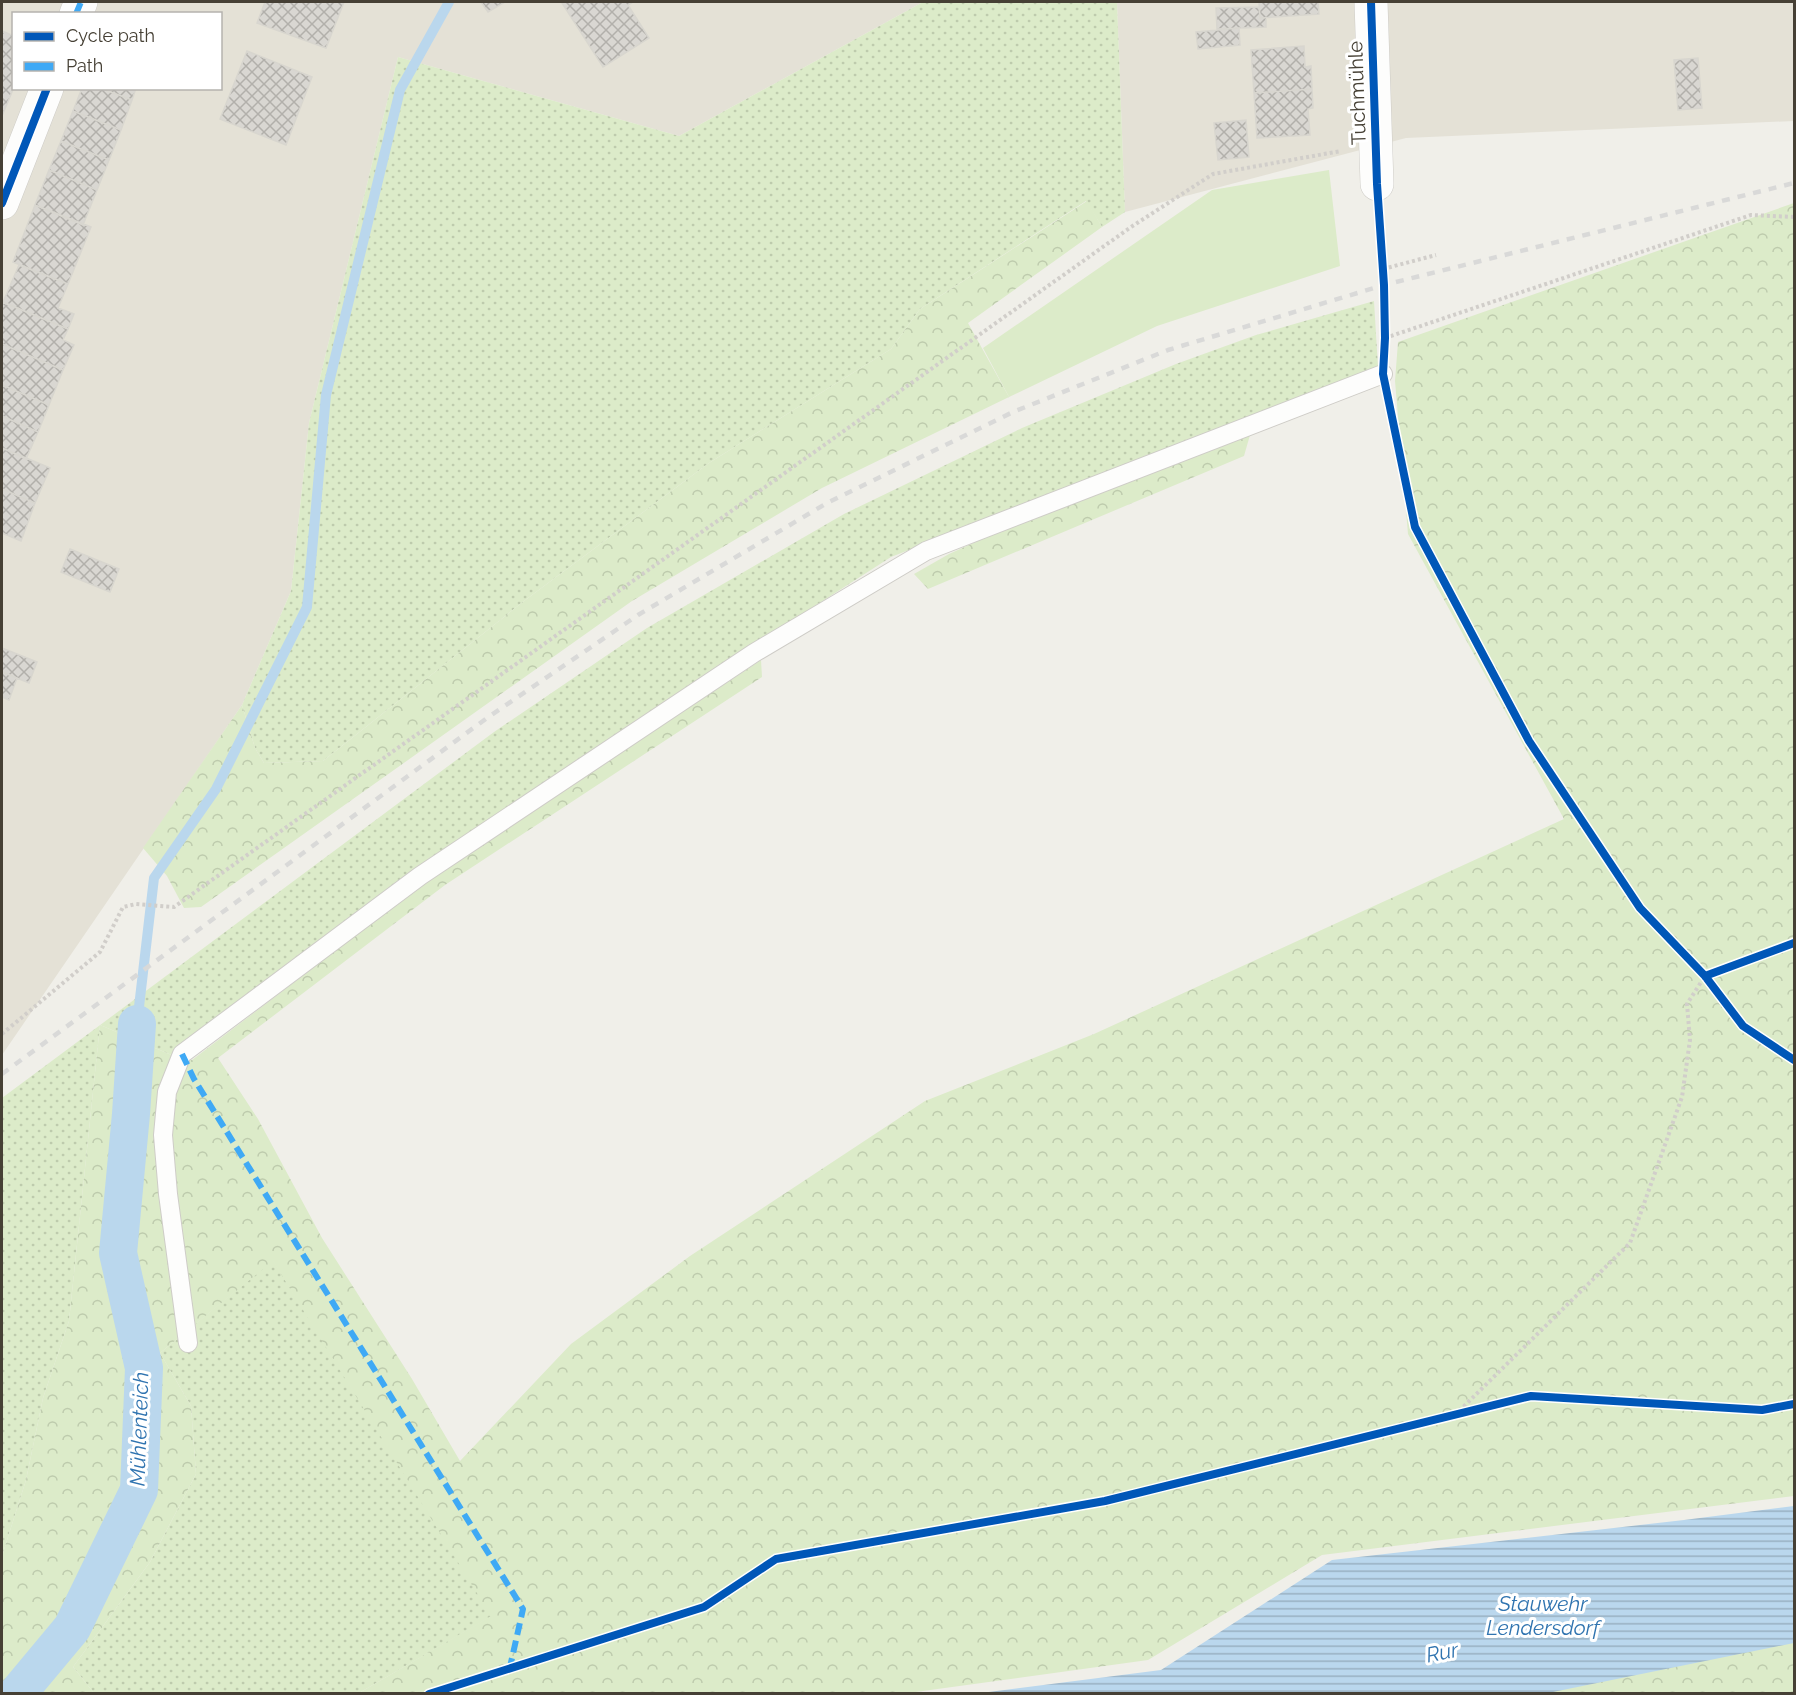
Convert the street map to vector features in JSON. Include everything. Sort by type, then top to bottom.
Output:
[{"type":"street","name":"Tuchmühle","points":[[1371,2],[1377,184]]},
{"type":"street","points":[[2,203],[46,90]]},
{"type":"lane","points":[[188,1343],[168,1194],[163,1136],[167,1092],[182,1054],[420,876],[754,653],[926,551],[1383,374]]},
{"type":"path","points":[[2,1034],[100,952],[123,908],[136,904],[174,906],[1131,227],[1213,174],[1376,144]]},
{"type":"path","points":[[1385,338],[1751,215],[1794,217]]},
{"type":"path","points":[[1383,259],[1384,273],[1436,255]]},
{"type":"path","points":[[1383,374],[1385,327]]},
{"type":"path","points":[[1697,967],[1711,984]]},
{"type":"path","points":[[1455,1415],[1630,1243],[1683,1097],[1690,1040],[1686,1004],[1705,976],[1716,971]]},
{"type":"shaded area","points":[[2,2],[923,2],[679,136],[398,57],[309,423],[291,591],[242,705],[2,1055]]},
{"type":"shaded area","points":[[1117,2],[1794,2],[1794,121],[1406,138],[1125,212]]},
{"type":"green space","points":[[923,2],[1117,2],[1125,212],[1102,227],[1086,201],[920,309],[891,349],[709,463],[524,601],[323,761],[264,763],[255,748],[242,705],[291,591],[309,423],[398,57],[679,136]]},
{"type":"green space","points":[[1329,170],[1340,266],[1157,326],[1009,397],[983,348],[1212,190]]},
{"type":"green space","points":[[1087,201],[1102,227],[968,323],[1009,397],[822,488],[632,601],[201,907],[184,908],[167,876],[143,848],[242,705],[255,748],[264,763],[323,761],[524,601],[709,463],[891,349],[920,309]]},
{"type":"green space","points":[[1794,203],[1794,1496],[1322,1555],[1148,1660],[901,1694],[359,1693],[491,1616],[273,1261],[160,1353],[191,1406],[196,1474],[150,1562],[73,1667],[94,1693],[2,1694],[2,1556],[26,1480],[43,1398],[69,1321],[100,1025],[174,1056],[192,1060],[428,880],[761,660],[762,677],[445,885],[218,1058],[258,1119],[322,1238],[412,1379],[460,1461],[571,1344],[690,1256],[925,1101],[1094,1034],[1564,819],[1408,534],[1395,381],[1398,342]]},
{"type":"green space","points":[[1374,301],[1378,367],[891,557],[424,862],[174,1056],[100,1025],[494,732],[647,628],[844,514],[1022,428],[1176,364],[1256,335]]},
{"type":"green space","points":[[1250,435],[1244,456],[928,589],[914,574],[949,554],[1053,507],[1163,469]]},
{"type":"green space","points":[[100,1025],[69,1321],[43,1398],[26,1480],[2,1556],[2,1098]]},
{"type":"green space","points":[[273,1260],[492,1616],[359,1693],[94,1693],[73,1667],[150,1562],[196,1474],[191,1406],[160,1353]]},
{"type":"green space","points":[[1794,1641],[1794,1693],[1519,1694]]},
{"type":"water","name":"Stauwehr Lendersdorf","points":[[1794,1506],[1794,1643],[1548,1693],[981,1693],[1161,1670],[1332,1560]]},
{"type":"building","points":[[265,2],[344,2],[326,48],[257,23]]},
{"type":"building","points":[[481,2],[505,2],[488,12]]},
{"type":"building","points":[[633,2],[628,5],[649,38],[603,67],[562,3]]},
{"type":"building","points":[[1259,2],[1318,2],[1319,14],[1260,18]]},
{"type":"building","points":[[1259,7],[1260,18],[1266,18],[1266,27],[1217,29],[1216,8]]},
{"type":"building","points":[[1239,28],[1240,45],[1198,49],[1196,32]]},
{"type":"building","points":[[2,31],[12,35],[13,90],[2,116]]},
{"type":"building","points":[[1304,46],[1305,67],[1311,66],[1312,89],[1254,93],[1251,50]]},
{"type":"building","points":[[247,51],[312,77],[286,145],[220,119]]},
{"type":"building","points":[[1698,58],[1702,108],[1678,110],[1674,60]]},
{"type":"building","points":[[1312,89],[1313,108],[1308,109],[1310,135],[1257,138],[1254,93]]},
{"type":"building","points":[[81,90],[105,90],[132,100],[121,130],[73,111]]},
{"type":"building","points":[[105,90],[135,90],[132,100]]},
{"type":"building","points":[[73,111],[121,130],[109,160],[61,141]]},
{"type":"building","points":[[1246,120],[1249,157],[1218,160],[1214,123]]},
{"type":"building","points":[[61,141],[109,160],[97,190],[49,170]]},
{"type":"building","points":[[49,170],[97,190],[83,225],[35,205]]},
{"type":"building","points":[[35,205],[91,227],[68,284],[13,262]]},
{"type":"building","points":[[19,265],[68,284],[58,308],[74,314],[68,329],[3,302]]},
{"type":"building","points":[[2,302],[68,329],[63,340],[74,345],[63,370],[2,344]]},
{"type":"building","points":[[2,344],[63,370],[49,405],[2,385]]},
{"type":"building","points":[[2,385],[49,405],[38,432],[2,416]]},
{"type":"building","points":[[2,416],[38,432],[26,459],[2,448]]},
{"type":"building","points":[[2,448],[50,468],[35,503],[2,489]]},
{"type":"building","points":[[2,489],[35,503],[21,541],[2,533]]},
{"type":"building","points":[[70,549],[119,569],[110,592],[61,572]]},
{"type":"building","points":[[2,648],[37,662],[29,683],[2,672]]},
{"type":"building","points":[[2,672],[17,678],[9,700],[2,697]]},
{"type":"waterway","points":[[137,1024],[154,878],[216,789],[307,607],[326,395],[400,90],[449,2]]},
{"type":"waterway","name":"Mühlenteich","points":[[17,1694],[72,1628],[139,1490],[144,1368],[118,1253],[137,1024]]},
{"type":"railway","points":[[2,1074],[487,718],[638,615],[827,503],[1013,412],[1168,350],[1384,285],[1794,183]]},
{"type":"marked path","points":[[77,12],[81,2]]},
{"type":"marked path","points":[[182,1054],[194,1079],[523,1609],[510,1667]]},
{"type":"cycle path","points":[[1371,2],[1377,184],[1384,285],[1383,374],[1415,527],[1529,741],[1640,908],[1705,976],[1743,1026],[1794,1060]]},
{"type":"cycle path","points":[[2,203],[46,90]]},
{"type":"cycle path","points":[[1705,976],[1794,943]]},
{"type":"cycle path","points":[[429,1694],[704,1607],[776,1559],[1105,1501],[1531,1396],[1762,1410],[1794,1404]]},
{"type":"water label","name":"Rur","points":[[1442,1652]]}]
